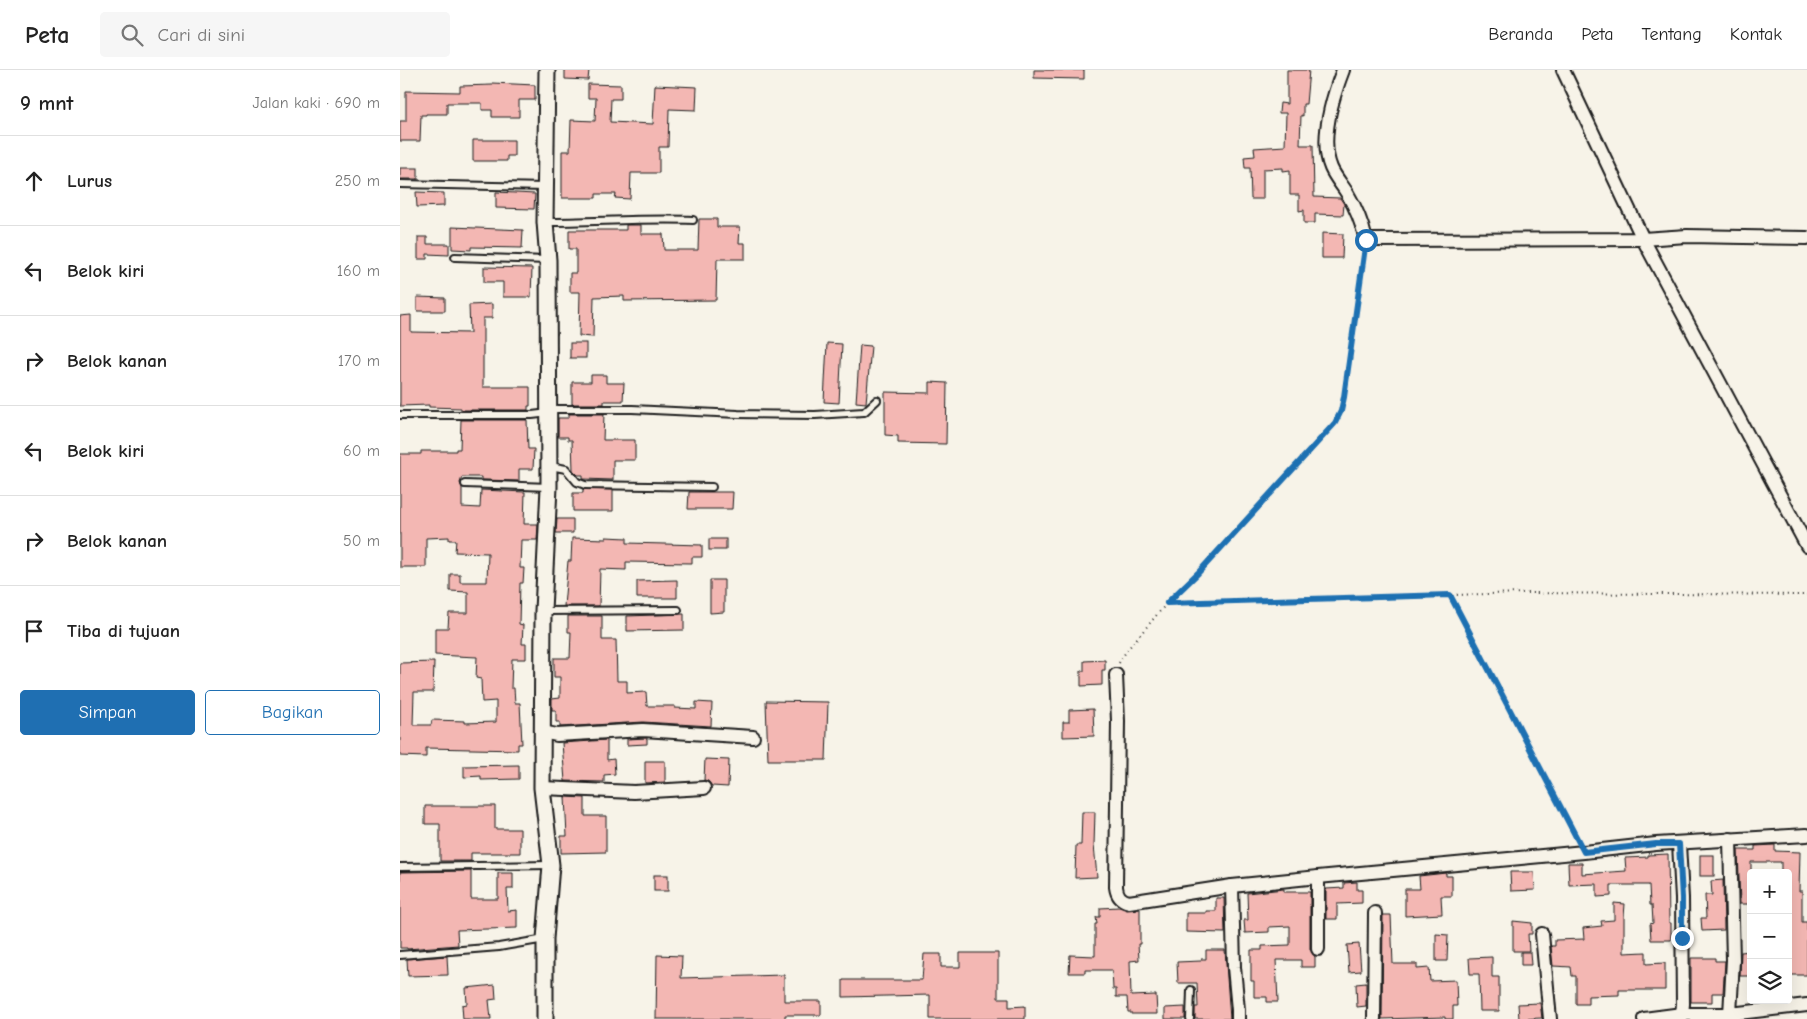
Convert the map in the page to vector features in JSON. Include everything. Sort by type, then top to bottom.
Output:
[{"type":"street","points":[[545,1019],[545,938],[551,865],[542,788],[543,611],[549,487],[548,260],[545,222],[547,70]]},
{"type":"street","points":[[1343,70],[1329,116],[1328,158],[1334,174],[1355,206],[1366,240],[1643,239],[1687,236],[1807,238]]},
{"type":"street","points":[[1562,70],[1643,239],[1807,546]]},
{"type":"street","points":[[1116,674],[1118,721],[1117,893],[1120,898],[1129,902],[1232,886],[1318,877],[1656,844],[1807,835]]},
{"type":"street","points":[[542,732],[558,735],[643,730],[753,736]]},
{"type":"street","points":[[542,788],[634,792],[704,788]]},
{"type":"street","points":[[1730,839],[1733,960],[1730,1014]]},
{"type":"street","points":[[1679,844],[1684,1004],[1682,1014]]},
{"type":"street","points":[[1318,877],[1318,949]]},
{"type":"street","points":[[1232,886],[1234,967],[1238,1019]]},
{"type":"street","points":[[1374,1019],[1375,913]]},
{"type":"street","points":[[1542,934],[1550,1019]]},
{"type":"street","points":[[1644,1019],[1682,1014],[1779,1014],[1807,1005]]},
{"type":"lane","points":[[400,184],[546,187]]},
{"type":"lane","points":[[545,222],[693,220]]},
{"type":"lane","points":[[455,257],[548,260]]},
{"type":"lane","points":[[400,415],[532,415],[549,411],[632,409],[738,414],[815,415],[864,412],[877,400]]},
{"type":"lane","points":[[549,466],[566,470],[577,482],[585,485],[712,487]]},
{"type":"lane","points":[[465,484],[549,487]]},
{"type":"lane","points":[[543,611],[678,610]]},
{"type":"lane","points":[[400,866],[551,865]]},
{"type":"lane","points":[[400,955],[499,947],[545,938]]},
{"type":"lane","points":[[1190,1019],[1191,990]]},
{"type":"path","points":[[1116,674],[1127,650],[1167,603],[1198,573],[1335,423],[1341,411],[1344,397],[1366,240]]},
{"type":"path","points":[[1167,603],[1524,593],[1807,595]]},
{"type":"path","points":[[1450,595],[1584,852]]},
{"type":"building","points":[[565,70],[589,70],[588,80],[565,79]]},
{"type":"building","points":[[1034,70],[1084,70],[1084,79],[1034,78]]},
{"type":"building","points":[[1287,70],[1309,70],[1306,104],[1303,104],[1303,116],[1301,115],[1300,145],[1313,145],[1314,197],[1340,198],[1344,204],[1343,215],[1315,214],[1315,223],[1304,223],[1304,210],[1299,211],[1299,195],[1290,195],[1290,170],[1283,171],[1283,168],[1263,169],[1263,199],[1251,199],[1250,168],[1245,168],[1244,157],[1255,156],[1254,148],[1285,146],[1286,113],[1279,113],[1280,103],[1287,104]]},
{"type":"building","points":[[492,83],[535,85],[535,100],[519,100],[519,117],[492,117],[492,110],[482,110],[482,103],[447,103],[447,114],[421,115],[420,141],[400,141],[400,121],[406,121],[406,91],[460,92],[460,86],[492,85]]},
{"type":"building","points":[[588,84],[621,85],[621,99],[611,99],[610,122],[653,124],[655,85],[697,87],[696,110],[669,109],[668,147],[659,147],[659,173],[631,173],[630,199],[615,198],[616,194],[596,194],[596,198],[562,198],[562,151],[570,151],[571,120],[595,121],[596,98],[588,98]]},
{"type":"building","points":[[473,140],[514,140],[514,156],[507,156],[507,161],[473,161]]},
{"type":"building","points":[[400,168],[418,168],[418,179],[400,179]]},
{"type":"building","points":[[416,192],[444,193],[444,206],[417,207]]},
{"type":"building","points":[[496,192],[535,194],[534,209],[496,208]]},
{"type":"building","points":[[699,219],[717,219],[717,227],[740,227],[739,243],[745,243],[745,259],[717,259],[716,300],[624,301],[624,296],[594,297],[593,337],[579,336],[580,292],[570,292],[570,273],[576,273],[576,249],[569,249],[569,230],[626,230],[626,225],[641,225],[641,234],[663,234],[664,250],[698,250]]},
{"type":"building","points":[[452,227],[523,230],[522,248],[471,247],[471,250],[452,249]]},
{"type":"building","points":[[1322,233],[1343,234],[1342,258],[1322,258]]},
{"type":"building","points":[[418,237],[427,237],[427,244],[449,244],[449,255],[427,254],[427,259],[418,259]]},
{"type":"building","points":[[484,267],[532,268],[531,297],[503,297],[503,282],[484,282]]},
{"type":"building","points":[[417,297],[445,298],[445,311],[417,311]]},
{"type":"building","points":[[492,304],[492,318],[483,318],[483,387],[530,387],[530,406],[528,406],[528,410],[461,410],[461,408],[429,407],[429,405],[400,406],[400,316],[411,315],[411,332],[470,333],[469,305]]},
{"type":"building","points":[[570,343],[586,343],[586,358],[570,358]]},
{"type":"building","points":[[827,343],[842,344],[839,403],[824,402]]},
{"type":"building","points":[[860,345],[871,346],[866,403],[856,402]]},
{"type":"building","points":[[591,375],[606,375],[606,383],[624,383],[623,401],[604,401],[604,404],[572,404],[572,382],[591,382]]},
{"type":"building","points":[[930,382],[947,383],[946,444],[898,443],[898,436],[885,435],[885,392],[930,393]]},
{"type":"building","points":[[569,414],[604,414],[603,440],[635,440],[635,460],[613,460],[613,480],[583,479],[583,475],[578,475],[573,470],[572,440],[568,440],[568,437],[558,437],[558,418],[569,418]]},
{"type":"building","points":[[461,420],[527,420],[528,449],[534,449],[533,469],[519,469],[519,481],[481,480],[481,477],[462,477],[460,483],[462,488],[462,507],[480,508],[481,490],[525,492],[524,524],[538,524],[537,540],[521,540],[520,568],[524,568],[523,583],[520,583],[519,624],[523,625],[522,644],[526,644],[526,659],[512,659],[511,688],[514,688],[515,703],[520,703],[522,744],[518,744],[518,750],[426,748],[426,757],[400,756],[400,663],[434,662],[433,692],[414,692],[413,725],[431,725],[432,720],[465,721],[465,723],[496,722],[496,701],[482,702],[481,679],[476,678],[477,657],[435,655],[435,628],[448,628],[449,613],[468,613],[468,592],[450,591],[450,574],[460,574],[460,582],[487,582],[488,553],[455,552],[456,540],[449,540],[449,537],[426,538],[426,567],[400,567],[400,454],[421,454],[421,451],[456,451],[456,449],[460,449]]},
{"type":"building","points":[[583,489],[613,490],[613,511],[573,511],[573,493],[583,493]]},
{"type":"building","points":[[689,492],[733,492],[732,509],[688,509]]},
{"type":"building","points":[[557,519],[573,519],[573,533],[556,533]]},
{"type":"building","points":[[606,537],[627,538],[627,543],[702,545],[702,557],[692,557],[692,563],[626,562],[626,570],[600,569],[599,606],[564,606],[568,561],[571,561],[572,538],[606,539]]},
{"type":"building","points":[[709,539],[726,539],[726,550],[709,550]]},
{"type":"building","points":[[677,580],[677,598],[637,598],[637,581]]},
{"type":"building","points":[[710,580],[724,580],[724,612],[710,613]]},
{"type":"building","points":[[684,614],[684,630],[627,631],[627,616]]},
{"type":"building","points":[[568,616],[602,616],[602,640],[616,640],[617,681],[627,681],[627,693],[646,692],[647,706],[675,706],[675,708],[696,709],[696,702],[712,703],[711,726],[643,722],[560,727],[560,722],[556,722],[556,710],[552,710],[552,699],[560,698],[560,677],[554,677],[554,658],[570,658],[571,632],[568,632]]},
{"type":"building","points":[[1105,660],[1105,670],[1102,670],[1102,685],[1081,686],[1081,671],[1084,671],[1084,661]]},
{"type":"building","points":[[766,701],[828,702],[826,760],[768,760]]},
{"type":"building","points":[[1093,709],[1094,736],[1063,737],[1063,722],[1069,722],[1069,710]]},
{"type":"building","points":[[647,738],[647,744],[627,745],[627,739]]},
{"type":"building","points":[[607,740],[607,760],[614,759],[615,774],[604,775],[604,782],[565,781],[562,743]]},
{"type":"building","points":[[705,759],[729,760],[728,787],[712,786],[708,781],[704,780]]},
{"type":"building","points":[[645,761],[665,761],[665,782],[645,783]]},
{"type":"building","points":[[519,765],[519,779],[481,780],[481,776],[464,777],[464,766]]},
{"type":"building","points":[[565,797],[585,798],[585,816],[606,816],[606,852],[561,853],[561,836],[567,836]]},
{"type":"building","points":[[425,806],[495,806],[495,829],[520,829],[520,853],[471,853],[471,861],[440,861],[440,824],[425,824]]},
{"type":"building","points":[[1082,812],[1095,812],[1094,845],[1097,877],[1075,878],[1076,845],[1081,845]]},
{"type":"building","points":[[1775,845],[1775,851],[1800,852],[1799,891],[1802,891],[1802,922],[1807,922],[1807,975],[1792,975],[1792,869],[1781,869],[1781,862],[1751,862],[1751,869],[1747,869],[1747,904],[1740,904],[1738,850],[1755,850],[1755,846]]},
{"type":"building","points":[[1668,854],[1671,940],[1651,940],[1650,924],[1653,923],[1649,885],[1611,885],[1611,896],[1597,897],[1597,884],[1569,885],[1568,863],[1582,863],[1582,874],[1626,871],[1625,858]]},
{"type":"building","points":[[1700,855],[1714,855],[1714,876],[1700,876]]},
{"type":"building","points":[[471,871],[471,899],[498,899],[498,873],[513,873],[513,889],[507,889],[508,911],[517,910],[517,928],[457,930],[458,945],[400,948],[400,872]]},
{"type":"building","points":[[1510,872],[1534,872],[1535,890],[1511,891]]},
{"type":"building","points":[[1446,873],[1446,876],[1452,876],[1452,896],[1441,896],[1442,914],[1405,916],[1405,889],[1420,889],[1419,876]]},
{"type":"building","points":[[654,875],[668,875],[668,891],[654,891]]},
{"type":"building","points":[[1723,880],[1724,930],[1702,931],[1701,918],[1706,918],[1705,895],[1712,895],[1711,881]]},
{"type":"building","points":[[1357,882],[1357,890],[1362,890],[1362,903],[1337,904],[1337,919],[1326,919],[1326,889],[1344,888],[1344,883]]},
{"type":"building","points":[[1284,889],[1284,892],[1310,892],[1310,949],[1315,957],[1315,967],[1301,967],[1301,960],[1276,960],[1278,1002],[1267,1002],[1267,997],[1254,997],[1254,981],[1251,981],[1251,950],[1262,950],[1262,946],[1290,945],[1290,926],[1269,927],[1269,932],[1245,933],[1244,920],[1248,920],[1247,893]]},
{"type":"building","points":[[1216,898],[1224,898],[1225,933],[1186,932],[1186,913],[1216,911]]},
{"type":"building","points":[[1614,903],[1625,904],[1624,953],[1646,952],[1646,964],[1665,963],[1665,990],[1619,990],[1619,995],[1588,996],[1588,1004],[1576,1004],[1576,976],[1572,976],[1571,967],[1553,966],[1551,946],[1555,946],[1555,940],[1584,939],[1583,928],[1602,926],[1601,921],[1614,920]]},
{"type":"building","points":[[1119,907],[1127,910],[1140,909],[1139,960],[1130,961],[1131,996],[1156,995],[1157,1014],[1131,1014],[1131,1012],[1128,1012],[1127,997],[1116,997],[1116,989],[1113,989],[1112,970],[1085,970],[1085,973],[1069,973],[1070,955],[1095,956],[1095,924],[1097,924],[1096,917],[1100,917],[1100,908]]},
{"type":"building","points":[[1383,915],[1391,915],[1393,964],[1417,964],[1417,969],[1429,968],[1430,981],[1456,980],[1457,1006],[1453,1006],[1453,1019],[1445,1019],[1445,1017],[1382,1019]]},
{"type":"building","points":[[1513,921],[1532,923],[1532,934],[1528,934],[1529,951],[1513,951]]},
{"type":"building","points":[[1436,934],[1448,935],[1447,961],[1436,961]]},
{"type":"building","points":[[1359,944],[1361,971],[1349,972],[1347,945]]},
{"type":"building","points":[[1206,950],[1225,950],[1230,1019],[1195,1019],[1195,1007],[1198,1007],[1197,983],[1178,983],[1177,962],[1206,959]]},
{"type":"building","points":[[1747,951],[1747,976],[1740,976],[1741,952]]},
{"type":"building","points":[[1521,952],[1530,952],[1531,965],[1521,965]]},
{"type":"building","points":[[960,953],[998,953],[998,998],[1009,998],[1009,1007],[1025,1006],[1025,1019],[930,1019],[930,995],[843,997],[843,980],[922,980],[924,954],[941,954],[941,967],[960,967]]},
{"type":"building","points":[[657,955],[682,956],[681,978],[784,975],[784,1001],[821,1001],[821,1015],[785,1015],[785,1019],[656,1019]]},
{"type":"building","points":[[447,956],[448,975],[408,976],[407,959]]},
{"type":"building","points":[[1492,957],[1492,977],[1499,977],[1499,1011],[1480,1011],[1479,974],[1470,974],[1469,958]]},
{"type":"building","points":[[1691,958],[1715,958],[1715,961],[1725,961],[1723,993],[1712,993],[1712,1002],[1691,1002]]},
{"type":"building","points":[[1366,983],[1366,1006],[1357,1007],[1356,984]]},
{"type":"building","points":[[495,985],[496,999],[489,1000],[491,1019],[463,1019],[462,1005],[467,1004],[466,988]]},
{"type":"building","points":[[1540,1003],[1542,1018],[1519,1019],[1518,1004]]},
{"type":"building","points":[[1185,1007],[1185,1019],[1165,1019],[1165,1008]]},
{"type":"route","points":[[1366,240],[1344,397],[1341,411],[1335,423],[1237,528],[1198,573],[1167,603],[1450,595],[1584,852],[1656,844],[1679,844],[1682,938]]}]
